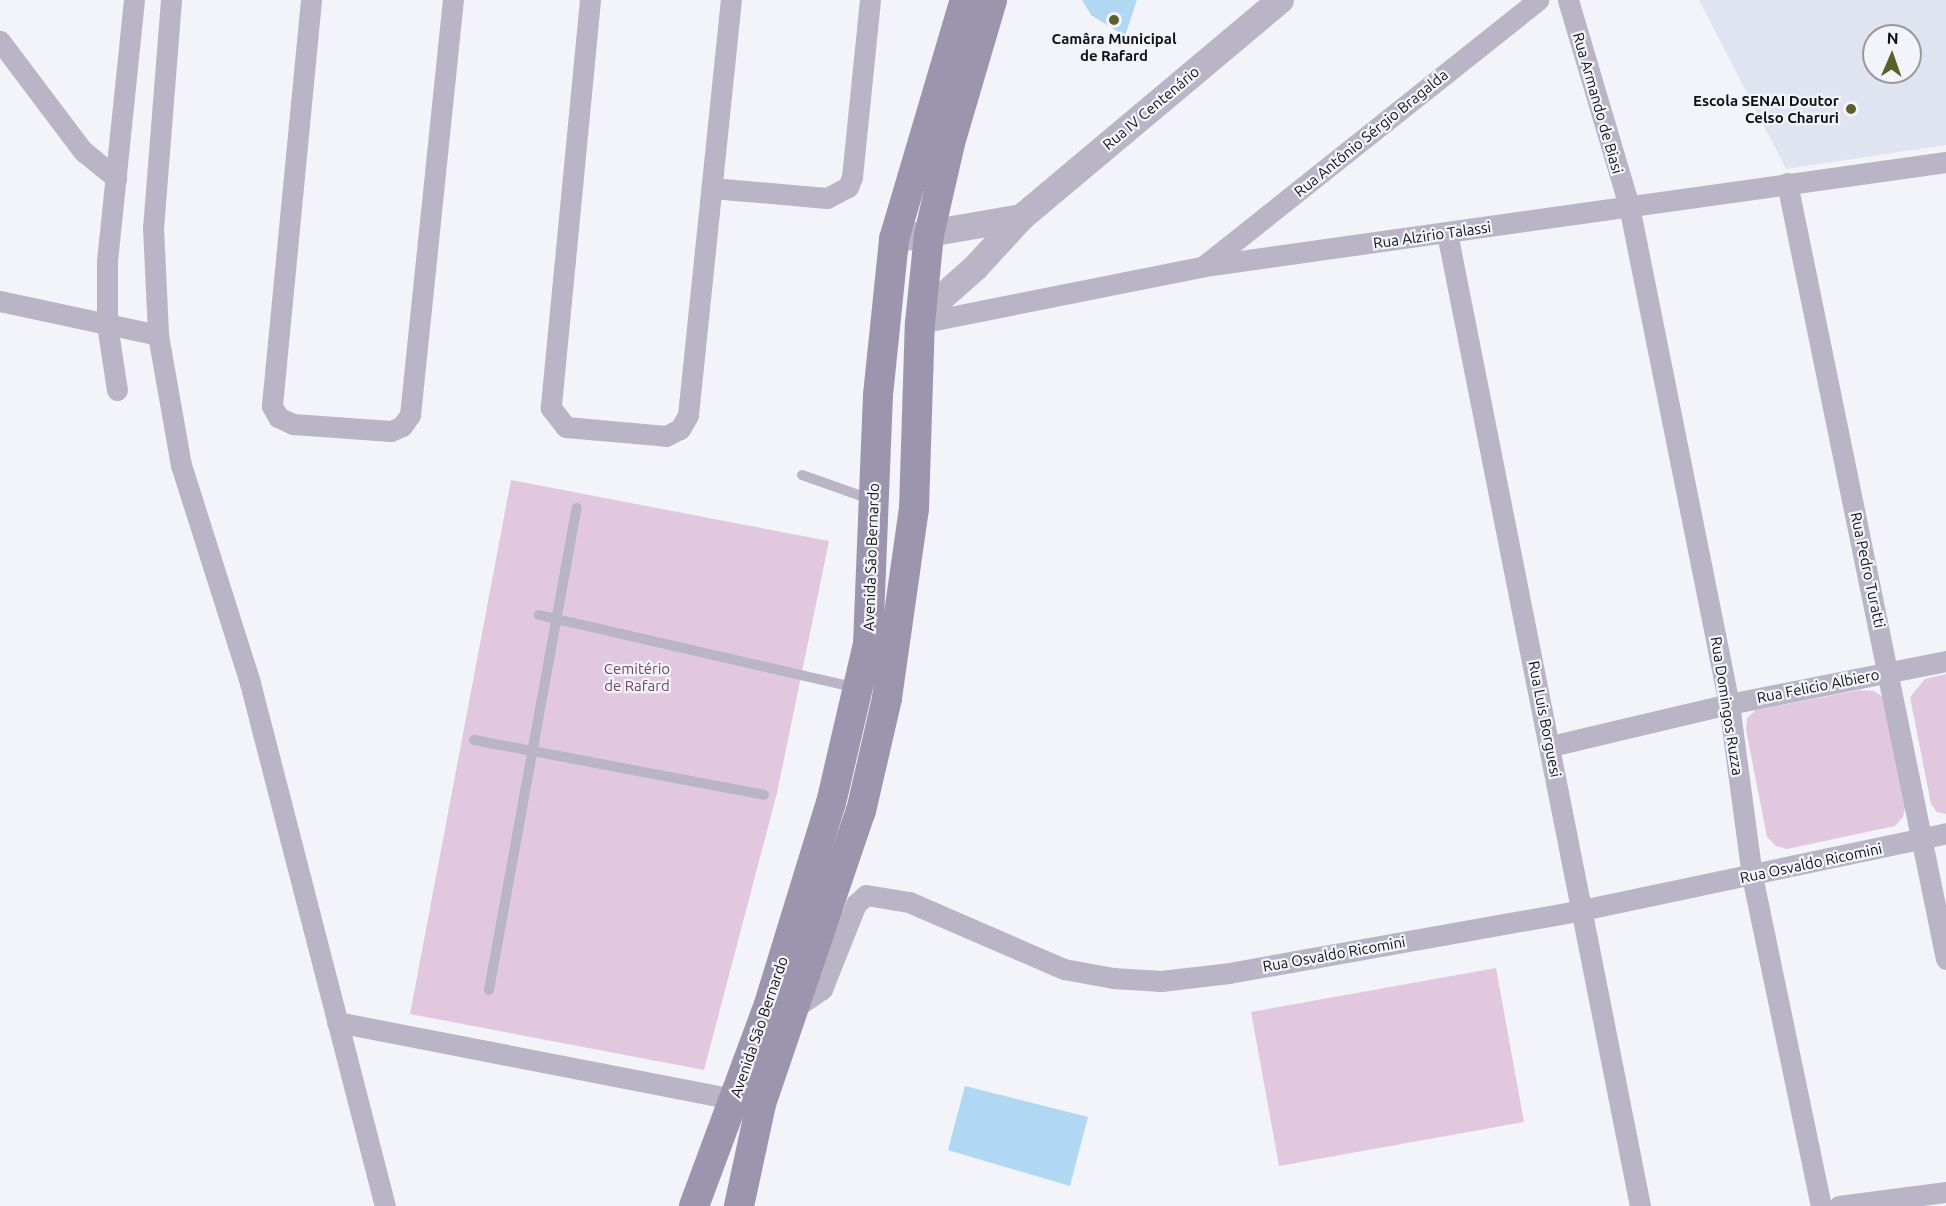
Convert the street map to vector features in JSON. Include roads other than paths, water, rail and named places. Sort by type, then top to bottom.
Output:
[{"type":"main road","name":"Avenida São Bernardo","points":[[739,1206],[748,1101],[769,1004],[831,803],[868,644],[874,565],[873,500],[878,395],[894,239],[965,0]]},
{"type":"main road","name":"Avenida São Bernardo","points":[[694,1206],[794,1008],[861,811],[887,698],[914,509],[920,319],[929,235],[950,143],[992,0]]},
{"type":"main road","points":[[873,500],[914,509]]},
{"type":"main road","points":[[831,803],[861,811]]},
{"type":"street","points":[[117,390],[107,326],[107,261],[134,0]]},
{"type":"street","points":[[171,0],[153,227],[158,335],[181,465],[250,683],[385,1206]]},
{"type":"street","points":[[311,0],[272,406],[278,417],[293,424],[392,430],[402,426],[410,415],[453,0]]},
{"type":"street","points":[[590,0],[550,400],[554,416],[566,427],[666,436],[685,423],[731,0]]},
{"type":"street","points":[[712,188],[827,198],[844,191],[852,177],[870,0]]},
{"type":"street","name":"Rua IV Centenário","points":[[920,319],[975,267],[1021,217],[1280,0]]},
{"type":"street","name":"Rua Antônio Sérgio Bragalda","points":[[1204,266],[1538,0]]},
{"type":"street","name":"Rua Armando de Biasi","points":[[1568,0],[1629,206]]},
{"type":"street","points":[[0,41],[83,151],[116,178]]},
{"type":"street","name":"Rua Alzirio Talassi","points":[[920,319],[1204,266],[1946,162]]},
{"type":"street","name":"Rua Pedro Turatti","points":[[1787,183],[1946,959]]},
{"type":"street","name":"Rua Domingos Ruzza","points":[[1629,206],[1729,704],[1752,876],[1821,1206]]},
{"type":"street","name":"Rua IV Centenário","points":[[894,239],[929,235],[1021,217]]},
{"type":"street","name":"Rua Luis Borguesi","points":[[1447,233],[1551,746],[1640,1206]]},
{"type":"street","points":[[0,301],[107,326],[158,335]]},
{"type":"street","name":"Rua Felicio Albiero","points":[[1551,746],[1729,704],[1946,661]]},
{"type":"street","name":"Rua Osvaldo Ricomini","points":[[794,1008],[822,989],[856,904],[866,895],[909,902],[1064,969],[1113,978],[1161,981],[1252,969],[1582,910],[1752,876],[1946,833]]},
{"type":"street","points":[[337,1022],[748,1101]]},
{"type":"street","points":[[1839,1206],[1946,1192]]},
{"type":"lane","points":[[802,475],[873,500]]},
{"type":"lane","points":[[489,990],[577,508]]},
{"type":"lane","points":[[539,615],[858,688]]},
{"type":"lane","points":[[474,740],[764,795]]},
{"type":"place","name":"Camâra Municipal de Rafard","points":[[1114,20]]},
{"type":"place","name":"Escola SENAI Doutor Celso Charuri","points":[[1851,109]]},
{"type":"park label","name":"Cemitério de Rafard","points":[[637,676]]}]
